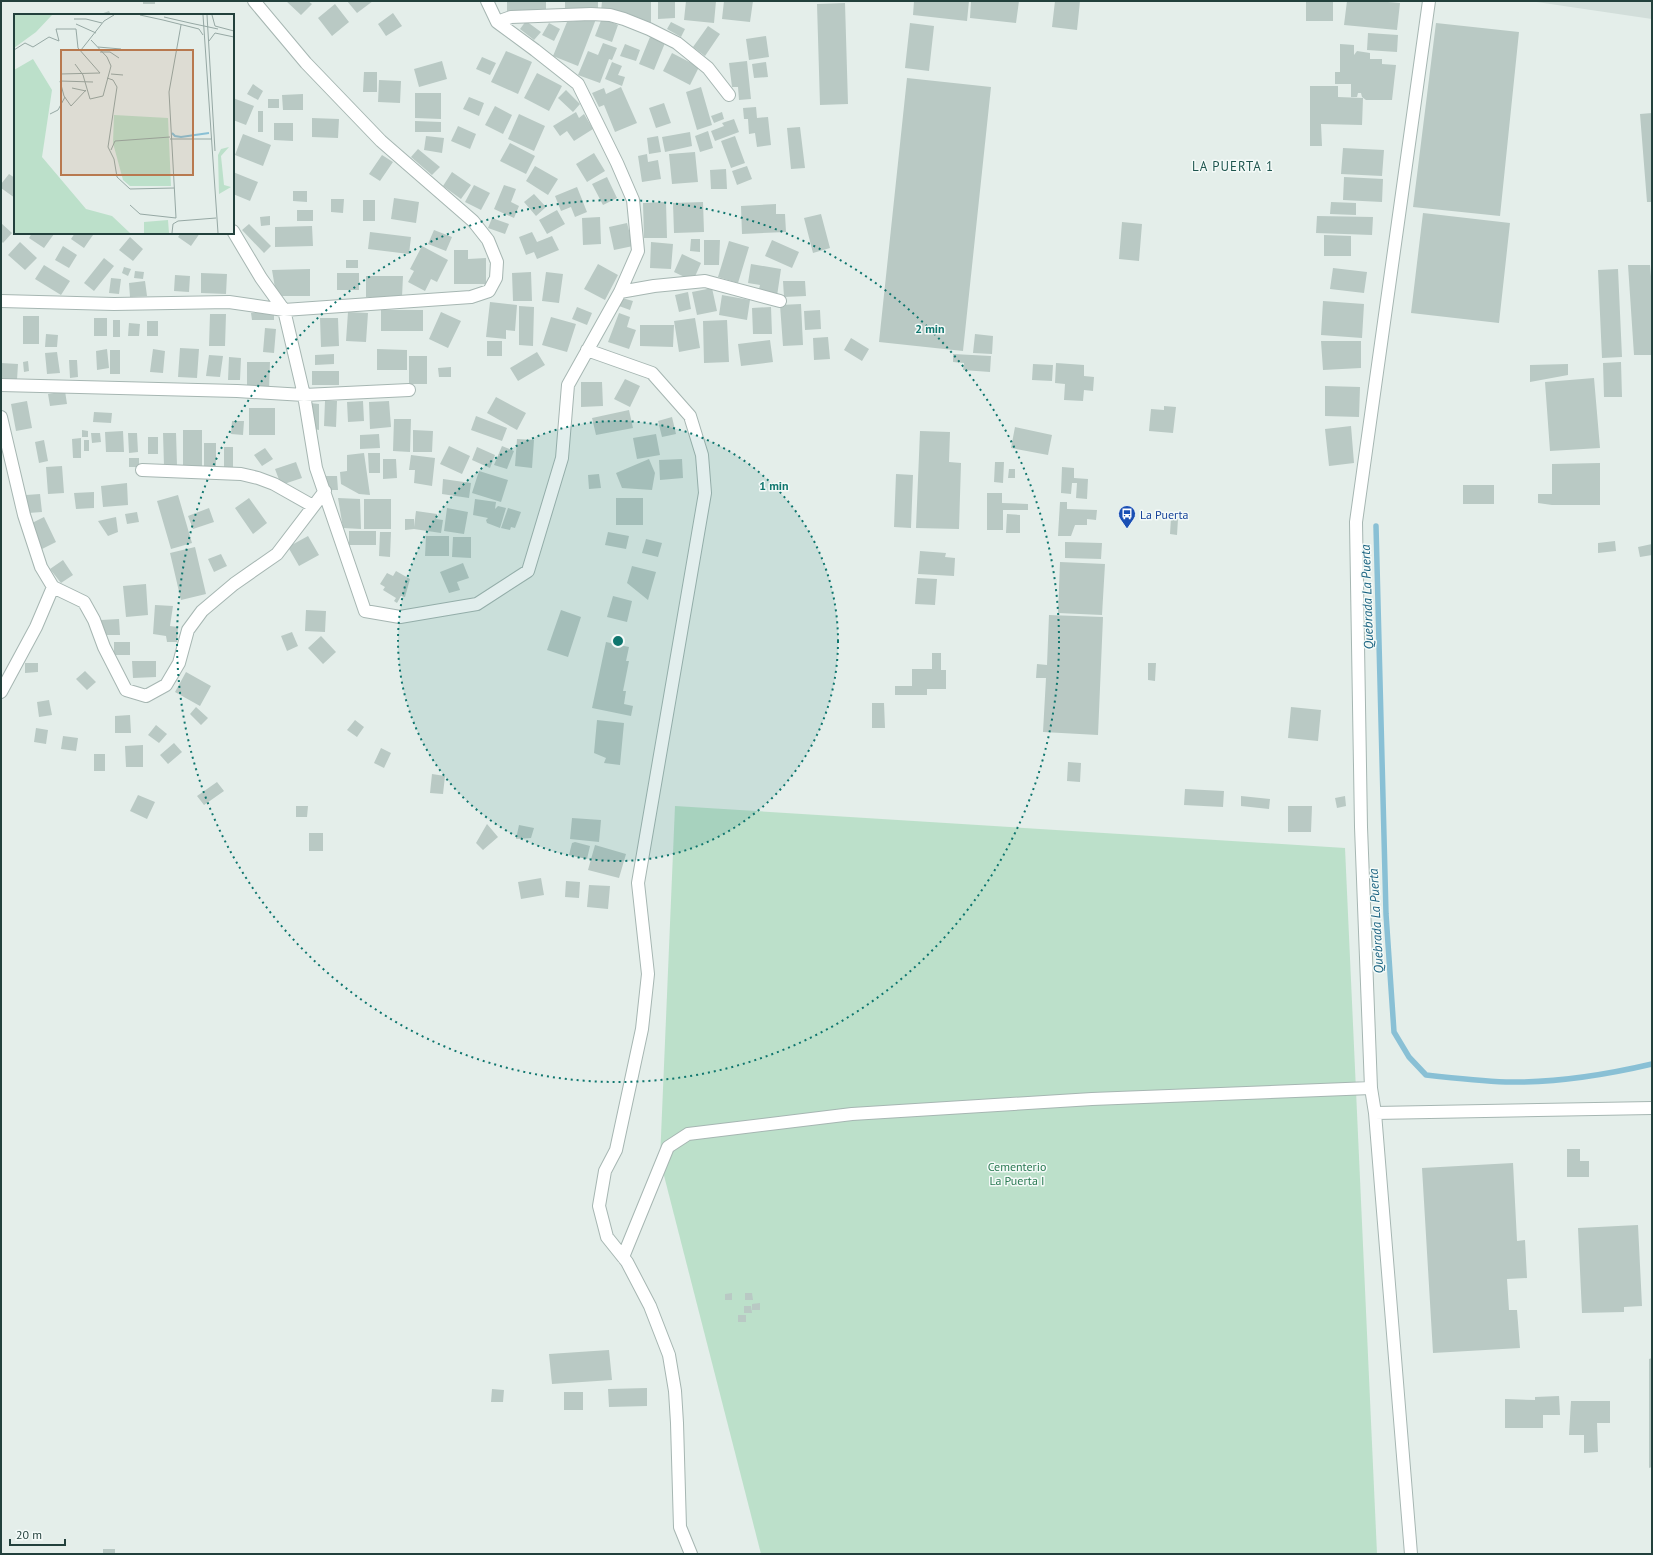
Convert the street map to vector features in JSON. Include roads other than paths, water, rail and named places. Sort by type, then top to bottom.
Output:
[{"type":"street","points":[[1,301],[114,304],[229,302],[284,310],[471,297],[490,291],[496,278],[497,262],[488,240],[473,221],[381,141],[306,63],[254,1]]},
{"type":"street","points":[[234,233],[261,278],[284,310],[304,395],[316,468],[365,611],[400,617],[477,604],[528,571],[562,458],[568,385],[620,292],[638,251],[633,200],[617,163],[578,84],[497,22],[487,1]]},
{"type":"street","points":[[1411,1554],[1375,1113],[1371,1088],[1362,828],[1356,522],[1429,1]]},
{"type":"street","points":[[497,22],[511,17],[591,14],[624,19],[649,29],[676,43],[708,68],[729,95]]},
{"type":"street","points":[[620,292],[654,286],[705,281],[780,301]]},
{"type":"street","points":[[587,350],[652,373],[690,416],[702,454],[705,493],[638,883],[648,974],[642,1029],[616,1150],[605,1171],[598,1206],[607,1237],[628,1262],[650,1306],[669,1355],[675,1390],[680,1527],[691,1554]]},
{"type":"street","points":[[1,385],[237,391],[304,395],[408,390]]},
{"type":"street","points":[[1,417],[31,539],[41,567],[53,587],[84,602],[94,620],[104,647],[126,690],[146,696],[166,685],[179,663],[188,630],[202,610],[234,584],[277,554],[325,491]]},
{"type":"street","points":[[142,470],[247,475],[274,484],[313,506]]},
{"type":"street","points":[[1,692],[36,627],[53,587]]},
{"type":"street","points":[[623,1257],[668,1147],[688,1134],[852,1114],[1092,1099],[1371,1088]]},
{"type":"street","points":[[1375,1113],[1652,1108]]},
{"type":"waterway","name":"Quebrada La Puerta","points":[[1376,526],[1386,914],[1394,1032],[1409,1057],[1426,1075],[1496,1082],[1524,1082],[1561,1080],[1598,1075],[1652,1064]]},
{"type":"place","name":"La Puerta","points":[[1127,529]]},
{"type":"district","name":"LA PUERTA 1","points":[[1233,166]]},
{"type":"park label","name":"Cementerio La Puerta I","points":[[1017,1173]]}]
